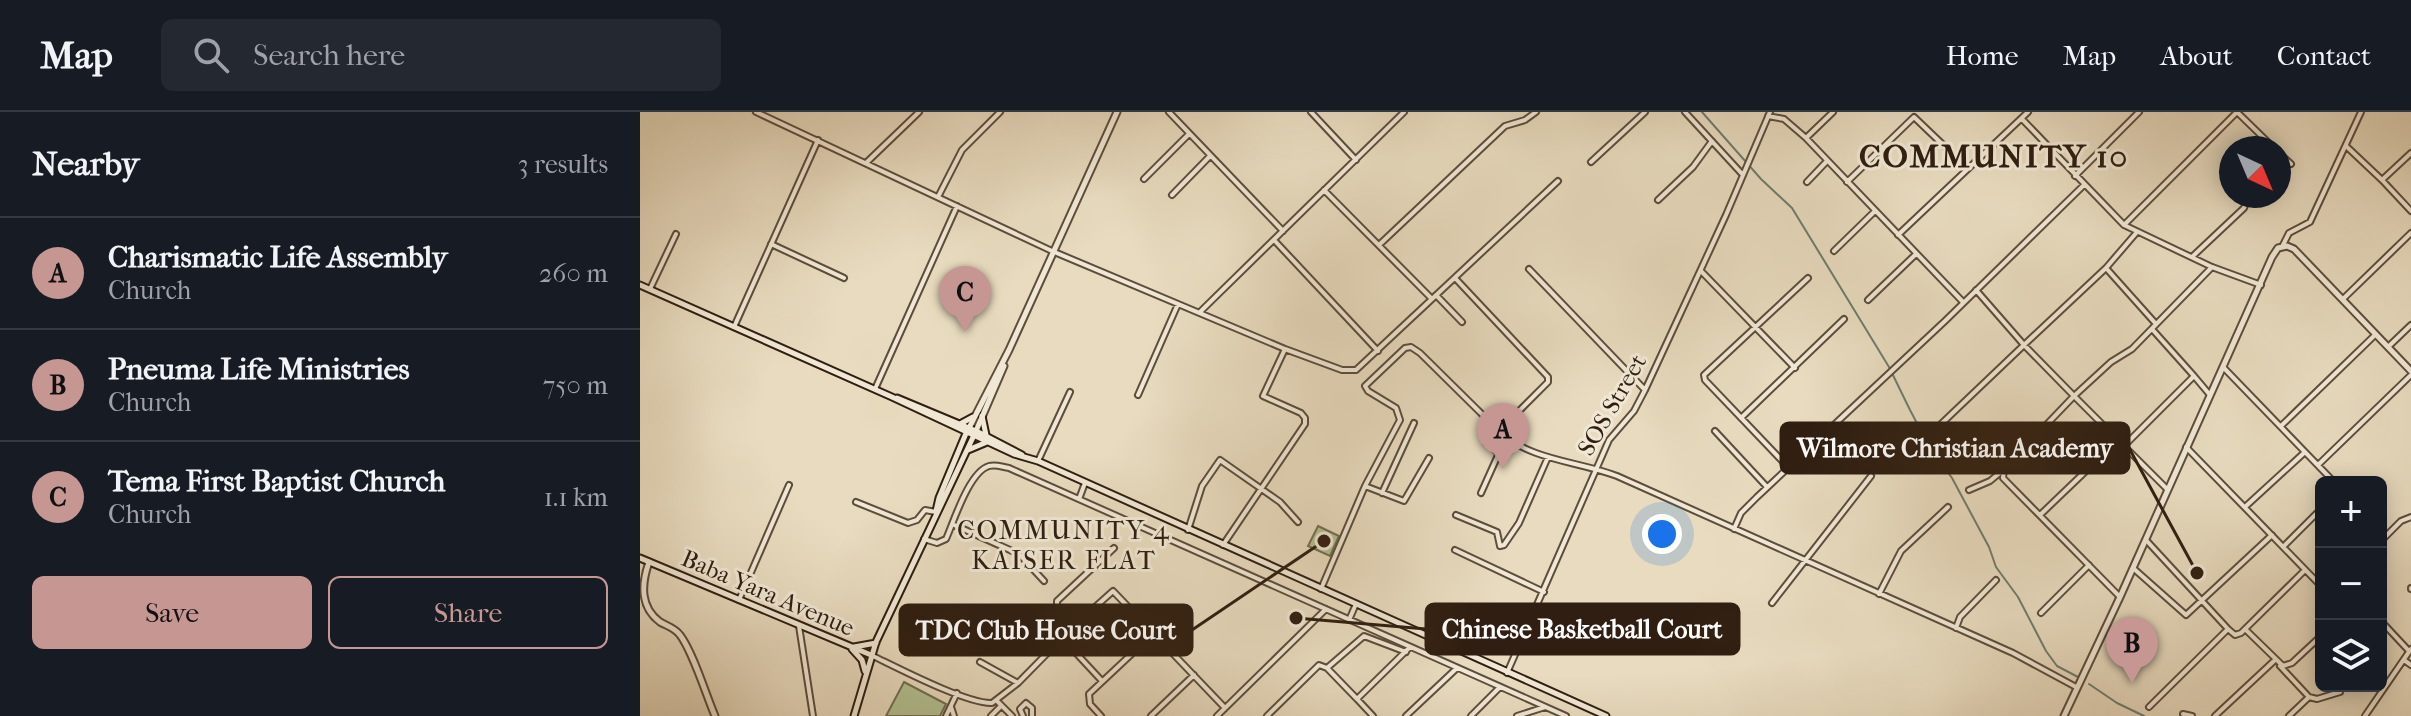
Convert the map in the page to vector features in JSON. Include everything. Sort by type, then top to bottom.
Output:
[{"type":"main road","points":[[971,432],[982,416],[1052,251],[1117,112]]},
{"type":"main road","points":[[2064,716],[2272,257],[2283,245],[2294,249],[2410,368]]},
{"type":"main road","points":[[640,285],[1606,716]]},
{"type":"main road","points":[[971,432],[973,417],[1009,350]]},
{"type":"main road","points":[[982,416],[987,439]]},
{"type":"main road","points":[[958,426],[973,417]]},
{"type":"main road","points":[[958,426],[964,449],[987,439]]},
{"type":"main road","name":"Baba Yara Avenue","points":[[640,558],[871,655],[971,432]]},
{"type":"main road","points":[[649,562],[640,590],[645,610],[682,638],[715,716]]},
{"type":"main road","points":[[849,646],[876,642]]},
{"type":"main road","points":[[849,646],[858,654],[865,672]]},
{"type":"main road","points":[[854,716],[871,655]]},
{"type":"street","points":[[756,112],[1052,251],[1285,349],[1349,371],[1360,369],[1558,181]]},
{"type":"street","points":[[866,163],[919,112]]},
{"type":"street","points":[[985,112],[992,120]]},
{"type":"street","points":[[938,197],[962,150],[1000,112]]},
{"type":"street","points":[[1169,112],[1283,231]]},
{"type":"street","points":[[1311,112],[1356,160]]},
{"type":"street","points":[[1200,312],[1404,112]]},
{"type":"street","points":[[1518,112],[1525,120]]},
{"type":"street","points":[[1379,245],[1505,126],[1525,120],[1536,112]]},
{"type":"street","points":[[1591,162],[1645,112]]},
{"type":"street","points":[[1685,112],[1743,175]]},
{"type":"street","points":[[1806,138],[1833,112]]},
{"type":"street","points":[[1898,235],[2028,112]]},
{"type":"street","points":[[2075,176],[2139,112]]},
{"type":"street","points":[[2124,225],[2237,112],[2262,136]]},
{"type":"street","points":[[2283,245],[2295,228],[2310,222],[2361,112]]},
{"type":"street","points":[[1769,114],[1784,119],[1806,138],[1963,302]]},
{"type":"street","name":"SOS Street","points":[[1507,673],[1611,435],[1632,414],[1645,390],[1769,114]]},
{"type":"street","points":[[1847,182],[1914,117],[1961,162]]},
{"type":"street","points":[[2022,119],[2124,225],[2212,267],[2261,285]]},
{"type":"street","points":[[1144,179],[1189,134]]},
{"type":"street","points":[[734,327],[818,140]]},
{"type":"street","points":[[1658,200],[1693,167],[1712,141]]},
{"type":"street","points":[[2346,145],[2411,211]]},
{"type":"street","points":[[2382,180],[2411,153]]},
{"type":"street","points":[[1172,195],[1210,156]]},
{"type":"street","points":[[1807,182],[1827,161]]},
{"type":"street","points":[[1734,529],[1741,513],[1767,487],[2084,185]]},
{"type":"street","points":[[1324,190],[1462,322]]},
{"type":"street","points":[[875,389],[957,206]]},
{"type":"street","points":[[2192,257],[2244,208]]},
{"type":"street","points":[[1834,251],[1875,211]]},
{"type":"street","points":[[1939,426],[2106,268],[2138,232]]},
{"type":"street","points":[[2343,299],[2411,233]]},
{"type":"street","points":[[650,289],[676,234]]},
{"type":"street","points":[[1274,240],[1378,351]]},
{"type":"street","points":[[771,244],[844,278]]},
{"type":"street","points":[[1868,300],[1916,254]]},
{"type":"street","points":[[1969,490],[1990,481],[2004,469],[2074,396],[2152,329],[2212,267]]},
{"type":"street","points":[[2106,268],[2156,324]]},
{"type":"street","points":[[1529,269],[1645,390]]},
{"type":"street","points":[[1701,271],[1795,368]]},
{"type":"street","points":[[1455,278],[1548,377],[1548,382],[1499,431]]},
{"type":"street","points":[[1788,467],[1705,380],[1704,375],[1808,278]]},
{"type":"street","points":[[1976,290],[2024,345],[2168,490]]},
{"type":"street","points":[[1138,395],[1178,304]]},
{"type":"street","points":[[1741,418],[1844,319]]},
{"type":"street","points":[[2388,347],[2411,325]]},
{"type":"street","points":[[2152,329],[2210,395]]},
{"type":"street","points":[[2281,426],[2375,335]]},
{"type":"street","points":[[1321,589],[1365,486],[1400,420],[1396,408],[1365,386],[1405,348],[1411,347],[1516,446],[1617,476],[2013,653],[2076,687]]},
{"type":"street","points":[[1223,545],[1262,491],[1305,422],[1301,413],[1263,396],[1285,349]]},
{"type":"street","points":[[2223,367],[2328,476]]},
{"type":"street","points":[[2318,465],[2410,368]]},
{"type":"street","points":[[2040,515],[2088,469],[2111,459],[2194,376]]},
{"type":"street","points":[[1038,461],[1070,392]]},
{"type":"street","points":[[1382,493],[1414,423]]},
{"type":"street","points":[[1492,425],[1486,443],[1499,453]]},
{"type":"street","points":[[1715,431],[1767,487]]},
{"type":"street","points":[[1481,493],[1499,453],[1516,446]]},
{"type":"street","points":[[2186,447],[2315,580]]},
{"type":"street","points":[[2245,507],[2305,452]]},
{"type":"street","points":[[1456,515],[1497,532],[1500,546],[1504,545],[1519,523],[1548,457]]},
{"type":"street","points":[[1365,486],[1400,501],[1406,500],[1429,458]]},
{"type":"street","points":[[1188,530],[1202,486],[1220,460],[1280,502],[1298,522]]},
{"type":"street","points":[[924,539],[943,542],[976,477],[989,466],[1009,468],[1326,609],[1408,650]]},
{"type":"street","points":[[2004,469],[2003,478],[2120,597]]},
{"type":"street","points":[[1772,603],[1871,476]]},
{"type":"street","points":[[1079,499],[1085,483]]},
{"type":"street","points":[[739,600],[789,485]]},
{"type":"street","points":[[856,502],[908,523],[917,520],[925,510],[936,512]]},
{"type":"street","points":[[1879,594],[1901,551],[1948,507]]},
{"type":"street","points":[[2284,546],[2315,515]]},
{"type":"street","points":[[2387,535],[2401,521],[2411,517]]},
{"type":"street","points":[[952,524],[1016,552],[1044,581]]},
{"type":"street","points":[[2133,568],[2184,614],[2272,535]]},
{"type":"street","points":[[2146,540],[2235,635],[2245,629],[2305,570]]},
{"type":"street","points":[[1075,625],[1057,602],[1114,548]]},
{"type":"street","points":[[1455,550],[1544,592]]},
{"type":"street","points":[[2041,613],[2089,565]]},
{"type":"street","points":[[1956,628],[1960,617],[1996,580]]},
{"type":"street","points":[[991,716],[1018,683],[1113,591],[1225,708]]},
{"type":"street","points":[[1349,620],[1356,604]]},
{"type":"street","points":[[1217,716],[1326,609]]},
{"type":"street","points":[[799,626],[813,716]]},
{"type":"street","points":[[2365,716],[2410,650],[2387,627]]},
{"type":"street","points":[[2149,707],[2228,629]]},
{"type":"street","points":[[2245,629],[2309,697],[2317,699],[2340,692]]},
{"type":"street","points":[[1101,716],[1088,699],[1089,694],[1154,633]]},
{"type":"street","points":[[1327,668],[1364,636],[1457,668],[1566,716]]},
{"type":"street","points":[[1062,638],[1102,681]]},
{"type":"street","points":[[2277,662],[2287,666],[2315,642]]},
{"type":"street","points":[[1357,699],[1408,650]]},
{"type":"street","points":[[871,655],[957,693],[986,704],[999,704],[1012,716]]},
{"type":"street","points":[[2404,660],[2411,665]]},
{"type":"street","points":[[980,662],[1018,683]]},
{"type":"street","points":[[2215,716],[2277,662]]},
{"type":"street","points":[[1267,716],[1317,666],[1327,668],[1371,715]]},
{"type":"street","points":[[1406,716],[1457,668]]},
{"type":"street","points":[[1151,716],[1194,675]]},
{"type":"street","points":[[1471,716],[1500,687]]},
{"type":"street","points":[[946,716],[957,693]]},
{"type":"street","points":[[2289,716],[2309,697]]},
{"type":"street","points":[[1023,716],[1020,709],[1026,703],[1032,708],[1032,716]]},
{"type":"street","points":[[1517,716],[1545,706]]},
{"type":"street","points":[[951,707],[954,716]]},
{"type":"street","points":[[2183,714],[2192,716]]},
{"type":"green space","points":[[1318,526],[1339,536],[1330,556],[1308,546]]},
{"type":"green space","points":[[904,682],[946,704],[940,716],[886,716]]},
{"type":"waterway","points":[[1702,112],[1761,179],[1792,208],[1889,367],[1929,446],[1952,478],[1989,547],[1996,567],[2018,597],[2046,651],[2057,666],[2078,677]]},
{"type":"waterway","points":[[2089,684],[2144,716]]},
{"type":"place","name":"Tema First Baptist Church","points":[[965,332]]},
{"type":"place","name":"Charismatic Life Assembly","points":[[1503,469]]},
{"type":"place","name":"TDC Club House Court","points":[[1324,541]]},
{"type":"place","name":"Wilmore Christian Academy","points":[[2197,573]]},
{"type":"place","name":"Chinese Basketball Court","points":[[1296,618]]},
{"type":"place","name":"Pneuma Life Ministries","points":[[2132,683]]},
{"type":"district","name":"COMMUNITY 10","points":[[1994,156]]},
{"type":"district","name":"COMMUNITY 4 KAISER FLAT","points":[[1064,545]]}]
